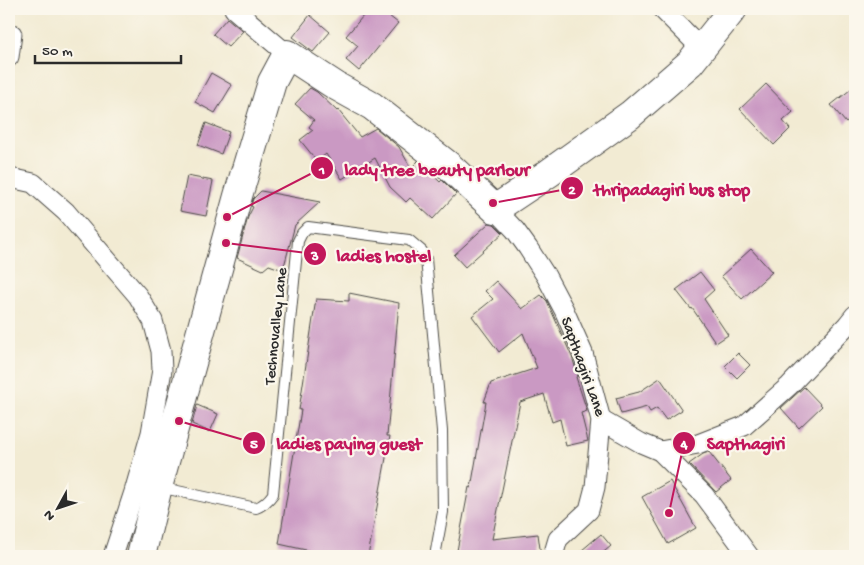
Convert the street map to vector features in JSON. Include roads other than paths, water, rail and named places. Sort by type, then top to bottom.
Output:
[{"type":"main road","points":[[141,556],[158,487],[238,196],[272,82],[287,54],[336,86],[372,106],[448,165],[495,209],[557,168],[630,115],[690,63],[733,9]]},
{"type":"street","points":[[234,9],[287,54]]},
{"type":"street","points":[[662,9],[702,48]]},
{"type":"street","points":[[9,57],[12,34]]},
{"type":"street","points":[[9,180],[14,179],[33,183],[66,212],[138,296],[153,321],[161,351],[162,370],[151,433],[113,556]]},
{"type":"street","name":"Sapthagiri Lane","points":[[495,209],[515,230],[528,248],[546,276],[564,310],[583,352],[602,420],[660,452],[704,495],[749,556]]},
{"type":"street","points":[[660,452],[698,444],[744,426],[789,386],[848,325],[855,315]]},
{"type":"street","points":[[554,556],[558,539],[590,510],[595,487],[602,420]]},
{"type":"lane","name":"Technovalley Lane","points":[[158,487],[256,508],[268,501],[273,494],[298,242],[302,233],[308,227],[409,240],[422,251],[426,259],[442,431],[443,512],[435,556]]},
{"type":"place","name":"thripadagiri bus stop","points":[[493,203]]},
{"type":"place","name":"lady tree beauty parlour","points":[[227,217]]},
{"type":"place","name":"ladies hostel","points":[[226,243]]},
{"type":"place","name":"ladies paying guest","points":[[179,421]]},
{"type":"place","name":"Sapthagiri","points":[[669,513]]}]
